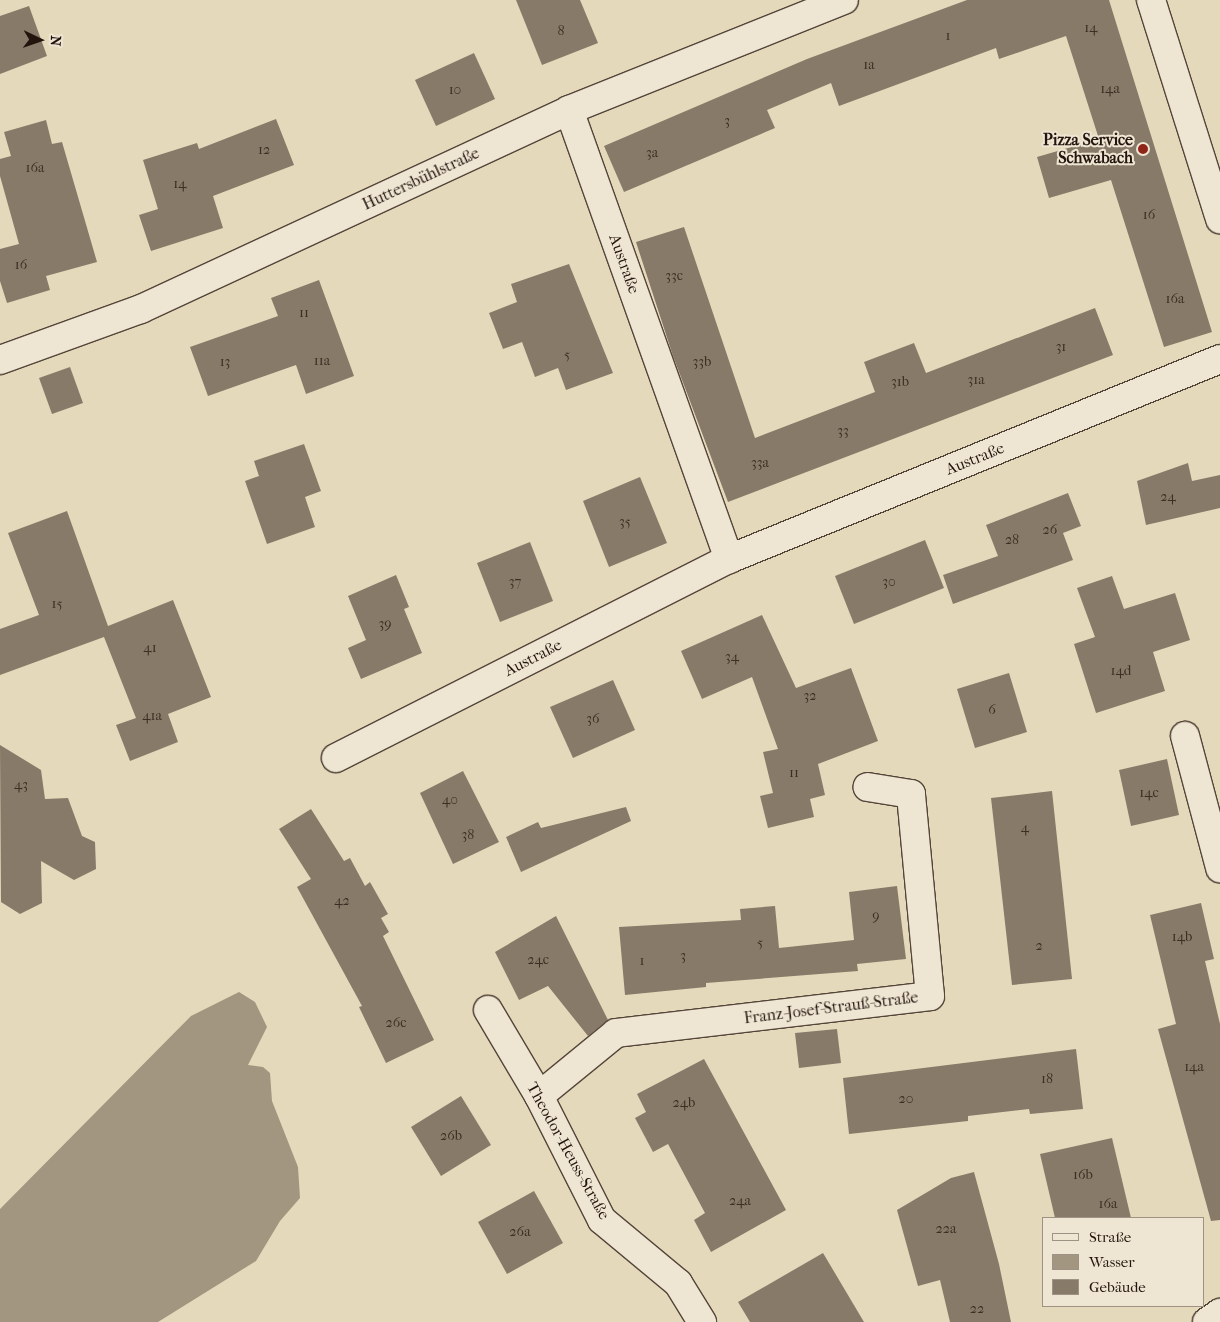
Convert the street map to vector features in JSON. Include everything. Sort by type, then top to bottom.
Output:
[{"type":"street","name":"Huttersbühlstraße","points":[[0,360],[141,309],[569,110],[844,0]]},
{"type":"street","points":[[1150,0],[1220,219]]},
{"type":"street","name":"Austraße","points":[[569,110],[729,559]]},
{"type":"street","name":"Austraße","points":[[336,758],[729,559],[1220,360]]},
{"type":"street","points":[[1185,736],[1220,868]]},
{"type":"street","name":"Franz-Josef-Strauß-Straße","points":[[539,1096],[616,1033],[930,996],[911,794],[868,787]]},
{"type":"street","name":"Theodor-Heuss-Straße","points":[[488,1010],[539,1096],[602,1220],[678,1283],[702,1322]]},
{"type":"street","points":[[1208,1322],[1220,1313]]},
{"type":"water","points":[[239,992],[255,1002],[267,1027],[248,1065],[263,1067],[270,1073],[272,1101],[298,1167],[300,1198],[280,1221],[256,1261],[158,1322],[0,1322],[0,1209],[191,1016]]},
{"type":"building","points":[[516,0],[580,0],[598,43],[542,65]]},
{"type":"building","points":[[967,0],[1109,0],[1212,332],[1164,347],[1111,180],[1049,198],[1037,157],[1099,139],[1066,36],[999,59],[996,48],[839,106],[831,83],[767,110],[775,128],[624,192],[604,146],[807,59]]},
{"type":"building","points":[[29,6],[47,56],[0,74],[0,16]]},
{"type":"building","points":[[474,53],[495,99],[436,126],[415,80]]},
{"type":"building","points":[[276,119],[294,165],[213,196],[223,228],[151,251],[139,215],[158,209],[143,160],[197,143],[199,149]]},
{"type":"building","points":[[46,120],[52,144],[62,142],[97,262],[46,276],[50,290],[7,303],[0,281],[0,249],[19,244],[0,176],[0,159],[11,156],[4,132]]},
{"type":"building","points":[[684,227],[755,438],[875,392],[864,362],[914,343],[926,373],[1095,308],[1113,355],[728,502],[673,356],[636,242]]},
{"type":"building","points":[[569,264],[613,373],[566,390],[558,368],[535,377],[522,342],[503,349],[489,313],[517,302],[511,284]]},
{"type":"building","points":[[319,280],[354,376],[306,394],[296,365],[208,396],[190,347],[278,316],[271,298]]},
{"type":"building","points":[[70,367],[83,403],[52,414],[39,378]]},
{"type":"building","points":[[304,444],[321,491],[305,497],[315,527],[267,544],[245,481],[259,476],[254,461]]},
{"type":"building","points":[[1188,463],[1192,481],[1220,475],[1220,508],[1146,525],[1137,481]]},
{"type":"building","points":[[640,477],[667,543],[609,567],[583,501]]},
{"type":"building","points":[[1068,493],[1081,526],[1063,533],[1073,560],[953,604],[943,575],[998,556],[986,525]]},
{"type":"building","points":[[67,511],[108,626],[173,600],[211,697],[168,714],[178,742],[130,761],[116,725],[136,718],[104,637],[0,675],[0,629],[39,615],[8,533]]},
{"type":"building","points":[[925,540],[944,588],[854,624],[835,576]]},
{"type":"building","points":[[530,542],[553,601],[500,622],[477,563]]},
{"type":"building","points":[[396,575],[409,607],[404,609],[422,653],[361,679],[348,648],[366,640],[348,596]]},
{"type":"building","points":[[1112,576],[1124,609],[1175,593],[1190,640],[1153,652],[1165,691],[1096,713],[1074,644],[1095,637],[1077,588]]},
{"type":"building","points":[[762,615],[796,688],[851,668],[878,741],[818,764],[825,795],[810,799],[814,817],[768,828],[760,796],[773,793],[763,752],[778,749],[752,677],[702,699],[681,651]]},
{"type":"building","points":[[1009,673],[1027,732],[975,748],[957,689]]},
{"type":"building","points":[[613,680],[635,730],[573,758],[550,707]]},
{"type":"building","points":[[0,745],[41,770],[45,799],[68,798],[82,836],[95,842],[96,869],[74,880],[41,861],[42,903],[20,914],[1,902]]},
{"type":"building","points":[[1167,759],[1179,815],[1131,826],[1119,770]]},
{"type":"building","points":[[463,771],[499,842],[453,864],[420,793]]},
{"type":"building","points":[[1052,791],[1072,979],[1012,985],[991,798]]},
{"type":"building","points":[[626,807],[631,821],[521,872],[506,837],[538,822],[541,828]]},
{"type":"building","points":[[311,809],[344,861],[350,858],[365,886],[370,882],[388,914],[381,918],[389,932],[383,936],[434,1040],[386,1063],[359,1007],[362,1006],[297,887],[311,879],[279,829]]},
{"type":"building","points":[[897,886],[906,959],[857,964],[858,971],[706,983],[706,987],[625,995],[619,927],[741,920],[740,909],[775,906],[779,948],[854,940],[849,892]]},
{"type":"building","points":[[1201,903],[1214,959],[1205,961],[1220,1024],[1220,1220],[1211,1221],[1158,1029],[1176,1024],[1150,915]]},
{"type":"building","points":[[556,916],[608,1020],[588,1036],[548,986],[519,1000],[495,952]]},
{"type":"building","points":[[837,1029],[841,1063],[799,1068],[795,1033]]},
{"type":"building","points":[[1076,1049],[1083,1109],[1030,1114],[1029,1109],[968,1116],[968,1121],[849,1134],[843,1078]]},
{"type":"building","points":[[704,1059],[786,1210],[711,1252],[694,1220],[705,1213],[668,1144],[653,1152],[635,1118],[646,1112],[637,1094]]},
{"type":"building","points":[[461,1096],[491,1145],[441,1176],[411,1127]]},
{"type":"building","points":[[1112,1138],[1131,1217],[1055,1217],[1040,1154]]},
{"type":"building","points":[[974,1172],[999,1264],[1011,1322],[950,1322],[940,1280],[918,1286],[897,1210],[951,1178]]},
{"type":"building","points":[[534,1191],[563,1243],[507,1274],[478,1222]]},
{"type":"building","points":[[823,1253],[864,1322],[750,1322],[738,1302]]},
{"type":"place","name":"Pizza Service Schwabach","points":[[1143,149]]}]
